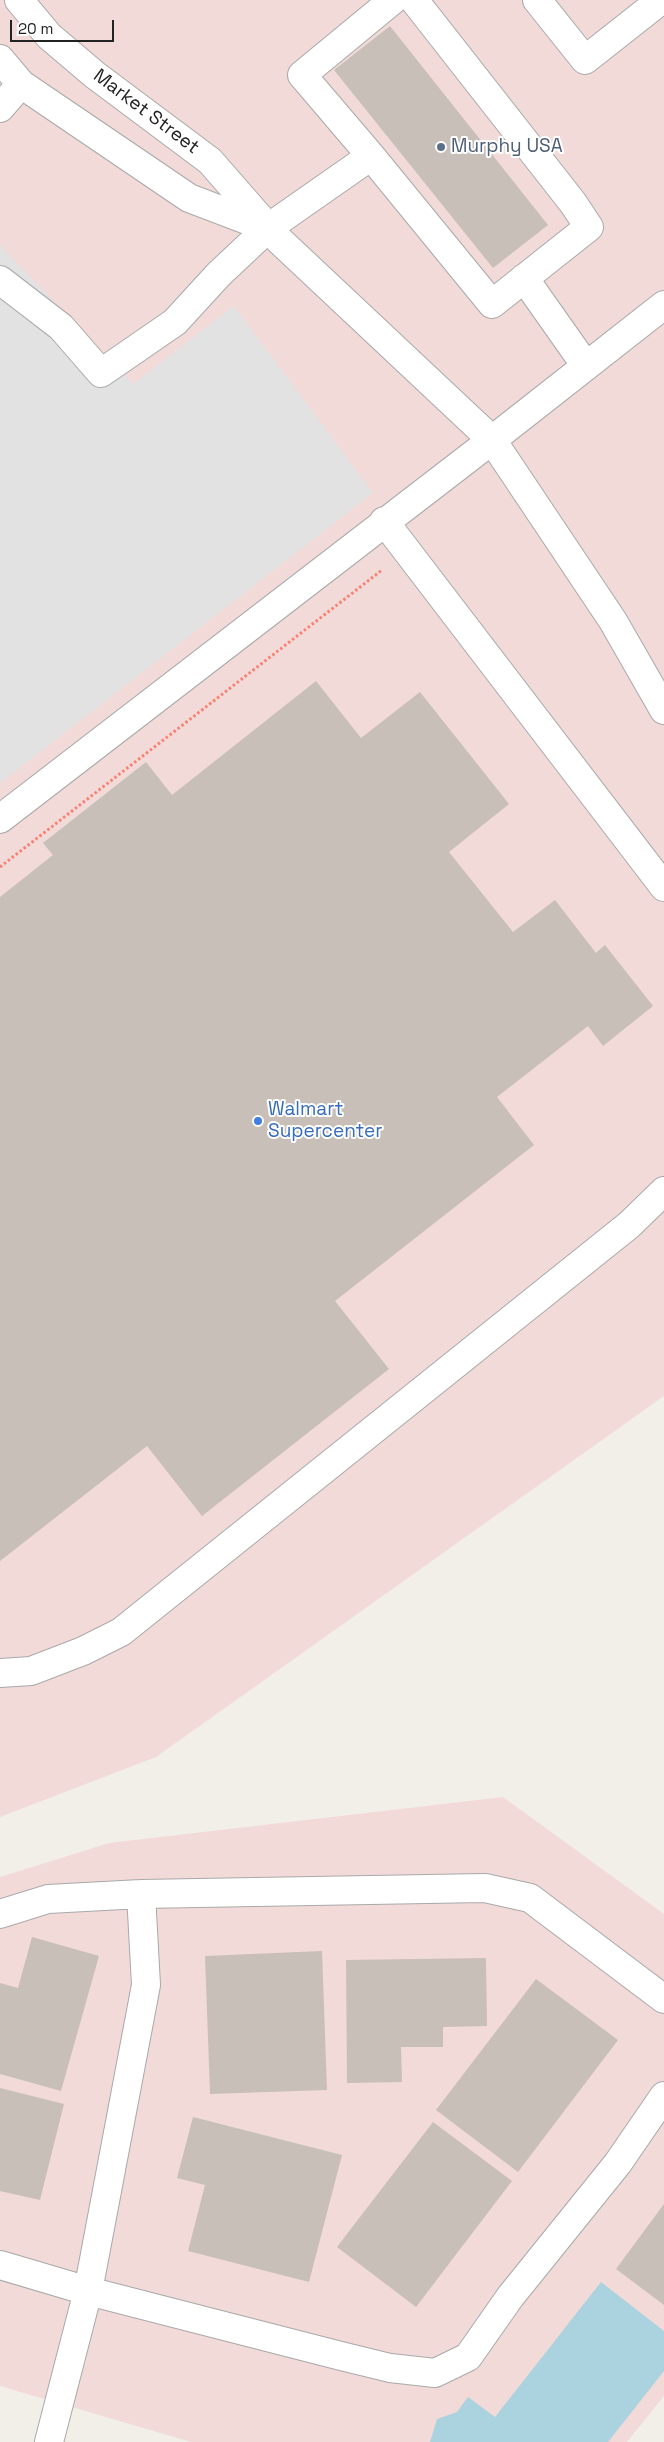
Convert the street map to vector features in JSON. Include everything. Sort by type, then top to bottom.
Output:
[{"type":"lane","name":"Market Street","points":[[20,0],[49,36],[87,68],[210,161],[268,228],[492,440],[613,621],[664,710]]},
{"type":"lane","points":[[393,0],[302,75],[492,304],[589,227],[573,203],[414,0]]},
{"type":"lane","points":[[537,0],[585,60],[661,0]]},
{"type":"lane","name":"Market Street","points":[[0,59],[20,84],[189,198],[268,228]]},
{"type":"lane","points":[[0,108],[20,84]]},
{"type":"lane","points":[[0,280],[61,327],[101,373],[175,322],[220,274],[268,228],[371,156]]},
{"type":"lane","points":[[524,278],[586,366]]},
{"type":"lane","points":[[0,819],[664,305]]},
{"type":"lane","points":[[384,522],[664,887]]},
{"type":"lane","points":[[0,1683],[83,1652],[121,1632],[630,1225],[664,1191]]},
{"type":"lane","points":[[0,1673],[31,1671]]},
{"type":"lane","points":[[0,1914],[48,1899],[141,1894],[485,1888],[530,1898],[664,1999]]},
{"type":"lane","points":[[49,2442],[88,2291],[146,1985],[141,1894]]},
{"type":"lane","points":[[0,2266],[88,2291],[380,2365],[435,2373],[468,2357],[510,2297],[618,2163],[664,2096]]},
{"type":"path","points":[[0,867],[385,568]]},
{"type":"shaded area","points":[[0,0],[664,0],[664,1396],[156,1757],[0,1817]]},
{"type":"shaded area","points":[[0,245],[133,384],[234,306],[373,493],[0,783]]},
{"type":"shaded area","points":[[503,1797],[664,1914],[664,2396],[627,2442],[191,2442],[0,2386],[0,1877],[109,1843]]},
{"type":"water","points":[[601,2282],[664,2331],[664,2371],[608,2442],[430,2442],[437,2419],[457,2412],[468,2397],[495,2417]]},
{"type":"building","name":"Murphy USA","points":[[390,26],[548,225],[493,268],[334,70]]},
{"type":"building","name":"Walmart Supercenter","points":[[316,681],[361,738],[420,692],[509,804],[449,852],[513,932],[555,900],[596,953],[605,945],[653,1006],[603,1046],[588,1026],[497,1097],[534,1145],[335,1301],[389,1369],[202,1516],[147,1446],[0,1561],[0,897],[53,855],[43,843],[146,762],[172,795]]},
{"type":"building","points":[[32,1937],[99,1956],[61,2091],[0,2074],[0,1983],[18,1988]]},
{"type":"building","points":[[322,1951],[327,2090],[210,2094],[205,1956]]},
{"type":"building","points":[[486,1958],[487,2026],[443,2027],[443,2047],[401,2047],[402,2082],[347,2083],[346,1960]]},
{"type":"building","points":[[536,1979],[618,2040],[518,2172],[436,2110]]},
{"type":"building","points":[[0,2088],[64,2104],[40,2200],[0,2191]]},
{"type":"building","points":[[193,2117],[342,2155],[309,2282],[188,2251],[205,2185],[177,2178]]},
{"type":"building","points":[[433,2122],[512,2181],[416,2307],[337,2247]]},
{"type":"building","points":[[664,2204],[664,2305],[616,2269]]},
{"type":"place","name":"Murphy USA","points":[[441,147]]},
{"type":"place","name":"Walmart Supercenter","points":[[258,1121]]}]
